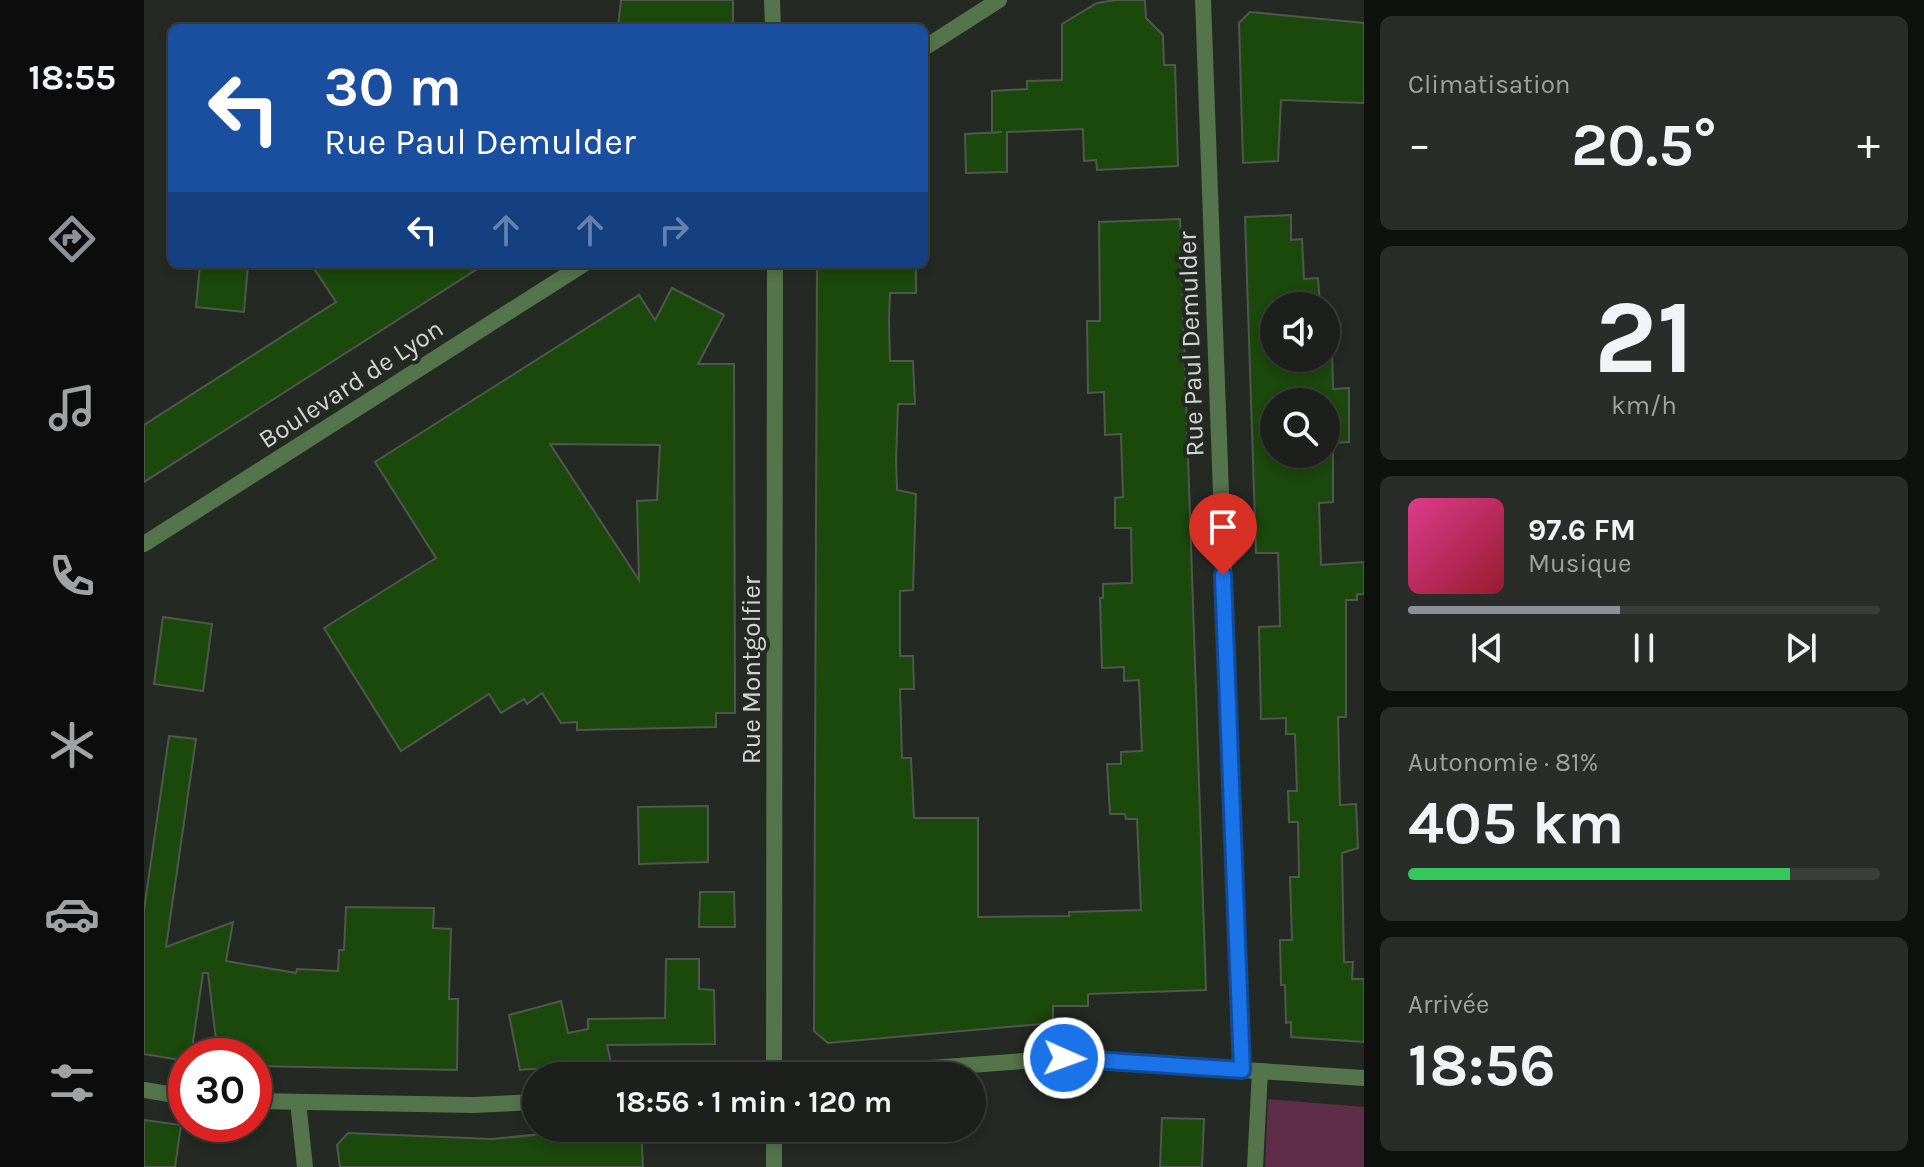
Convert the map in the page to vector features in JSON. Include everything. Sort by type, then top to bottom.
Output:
[{"type":"street","points":[[772,0],[773,24]]},
{"type":"street","name":"Rue Paul Demulder","points":[[1203,0],[1242,1070]]},
{"type":"street","points":[[928,45],[990,2]]},
{"type":"street","name":"Boulevard de Lyon","points":[[144,544],[578,268]]},
{"type":"street","name":"Rue Montgolfier","points":[[774,1062],[775,268]]},
{"type":"street","points":[[986,1064],[1064,1058],[1364,1078]]},
{"type":"street","points":[[1255,1167],[1260,1071]]},
{"type":"street","points":[[144,1090],[168,1094]]},
{"type":"street","points":[[272,1101],[473,1105],[522,1103]]},
{"type":"street","points":[[298,1102],[305,1167]]},
{"type":"street","points":[[774,1142],[774,1167]]},
{"type":"shaded area","points":[[1268,1099],[1364,1107],[1364,1167],[1265,1167]]},
{"type":"building","points":[[621,0],[733,0],[733,24],[618,24]]},
{"type":"building","points":[[1145,0],[1146,18],[1163,35],[1164,65],[1175,65],[1178,166],[1097,170],[1096,160],[1084,161],[1083,129],[1007,132],[1007,172],[966,173],[965,134],[992,133],[992,91],[1027,89],[1027,81],[1062,80],[1062,24],[1097,3]]},
{"type":"building","points":[[1250,12],[1364,23],[1364,103],[1281,100],[1278,161],[1243,163],[1239,23]]},
{"type":"building","points":[[1291,215],[1291,240],[1302,239],[1304,279],[1318,278],[1319,292],[1260,292],[1260,372],[1333,372],[1333,388],[1260,388],[1260,468],[1333,468],[1333,502],[1319,503],[1321,565],[1364,562],[1364,594],[1357,594],[1357,600],[1346,600],[1346,717],[1338,717],[1340,805],[1356,804],[1358,848],[1342,853],[1344,962],[1353,962],[1352,979],[1364,979],[1364,1042],[1291,1037],[1291,1022],[1286,1023],[1280,940],[1292,940],[1290,877],[1299,877],[1298,822],[1289,822],[1288,791],[1297,791],[1295,734],[1286,734],[1286,718],[1261,719],[1259,627],[1280,626],[1279,583],[1278,553],[1256,553],[1245,217]]},
{"type":"building","points":[[1180,219],[1206,990],[1088,994],[1088,1006],[1053,1006],[1053,1023],[828,1043],[814,1031],[817,268],[916,268],[916,293],[890,293],[889,320],[890,361],[913,361],[915,404],[898,404],[896,460],[897,490],[916,494],[913,590],[900,591],[900,656],[913,656],[914,689],[900,689],[902,758],[911,758],[914,818],[978,818],[978,917],[1069,916],[1069,912],[1141,910],[1137,819],[1126,819],[1125,814],[1110,814],[1107,764],[1121,764],[1121,752],[1142,751],[1139,680],[1124,681],[1124,667],[1102,668],[1100,598],[1103,598],[1103,584],[1132,583],[1131,528],[1115,528],[1115,498],[1123,497],[1121,434],[1105,435],[1104,392],[1088,393],[1087,321],[1100,321],[1099,222]]},
{"type":"building","points":[[200,268],[248,268],[244,312],[196,307]]},
{"type":"building","points":[[314,268],[479,268],[144,482],[144,425],[336,302]]},
{"type":"building","points":[[672,288],[724,315],[698,364],[734,364],[735,713],[716,713],[716,727],[577,730],[577,722],[561,723],[542,693],[527,704],[524,699],[501,713],[489,694],[401,751],[324,628],[436,558],[375,462],[639,295],[655,320]],"holes":[[[550,444],[660,445],[657,500],[637,501],[639,580]]]},
{"type":"building","points":[[1349,388],[1349,442],[1340,443],[1340,389]]},
{"type":"building","points":[[163,617],[212,624],[203,691],[154,684]]},
{"type":"building","points":[[169,736],[196,739],[166,947],[233,922],[226,961],[296,973],[297,969],[338,971],[339,950],[344,950],[346,907],[434,908],[433,928],[451,929],[449,999],[458,999],[457,1070],[272,1066],[272,1038],[216,1038],[208,973],[203,973],[194,1038],[168,1038],[168,1058],[144,1054],[144,910]]},
{"type":"building","points":[[708,806],[708,862],[639,864],[638,807]]},
{"type":"building","points":[[700,892],[734,892],[735,927],[699,927]]},
{"type":"building","points":[[666,959],[699,959],[699,989],[714,990],[715,1044],[607,1045],[611,1062],[522,1062],[520,1070],[509,1015],[561,1001],[568,1033],[588,1029],[588,1019],[665,1018]]},
{"type":"building","points":[[1162,1118],[1204,1119],[1202,1167],[1160,1167]]},
{"type":"building","points":[[144,1120],[168,1123],[168,1142],[179,1142],[175,1167],[144,1167]]},
{"type":"building","points":[[348,1133],[491,1139],[522,1136],[522,1142],[642,1142],[643,1167],[340,1167],[337,1145]]},
{"type":"route","points":[[1064,1058],[1242,1070],[1223,575]]}]
